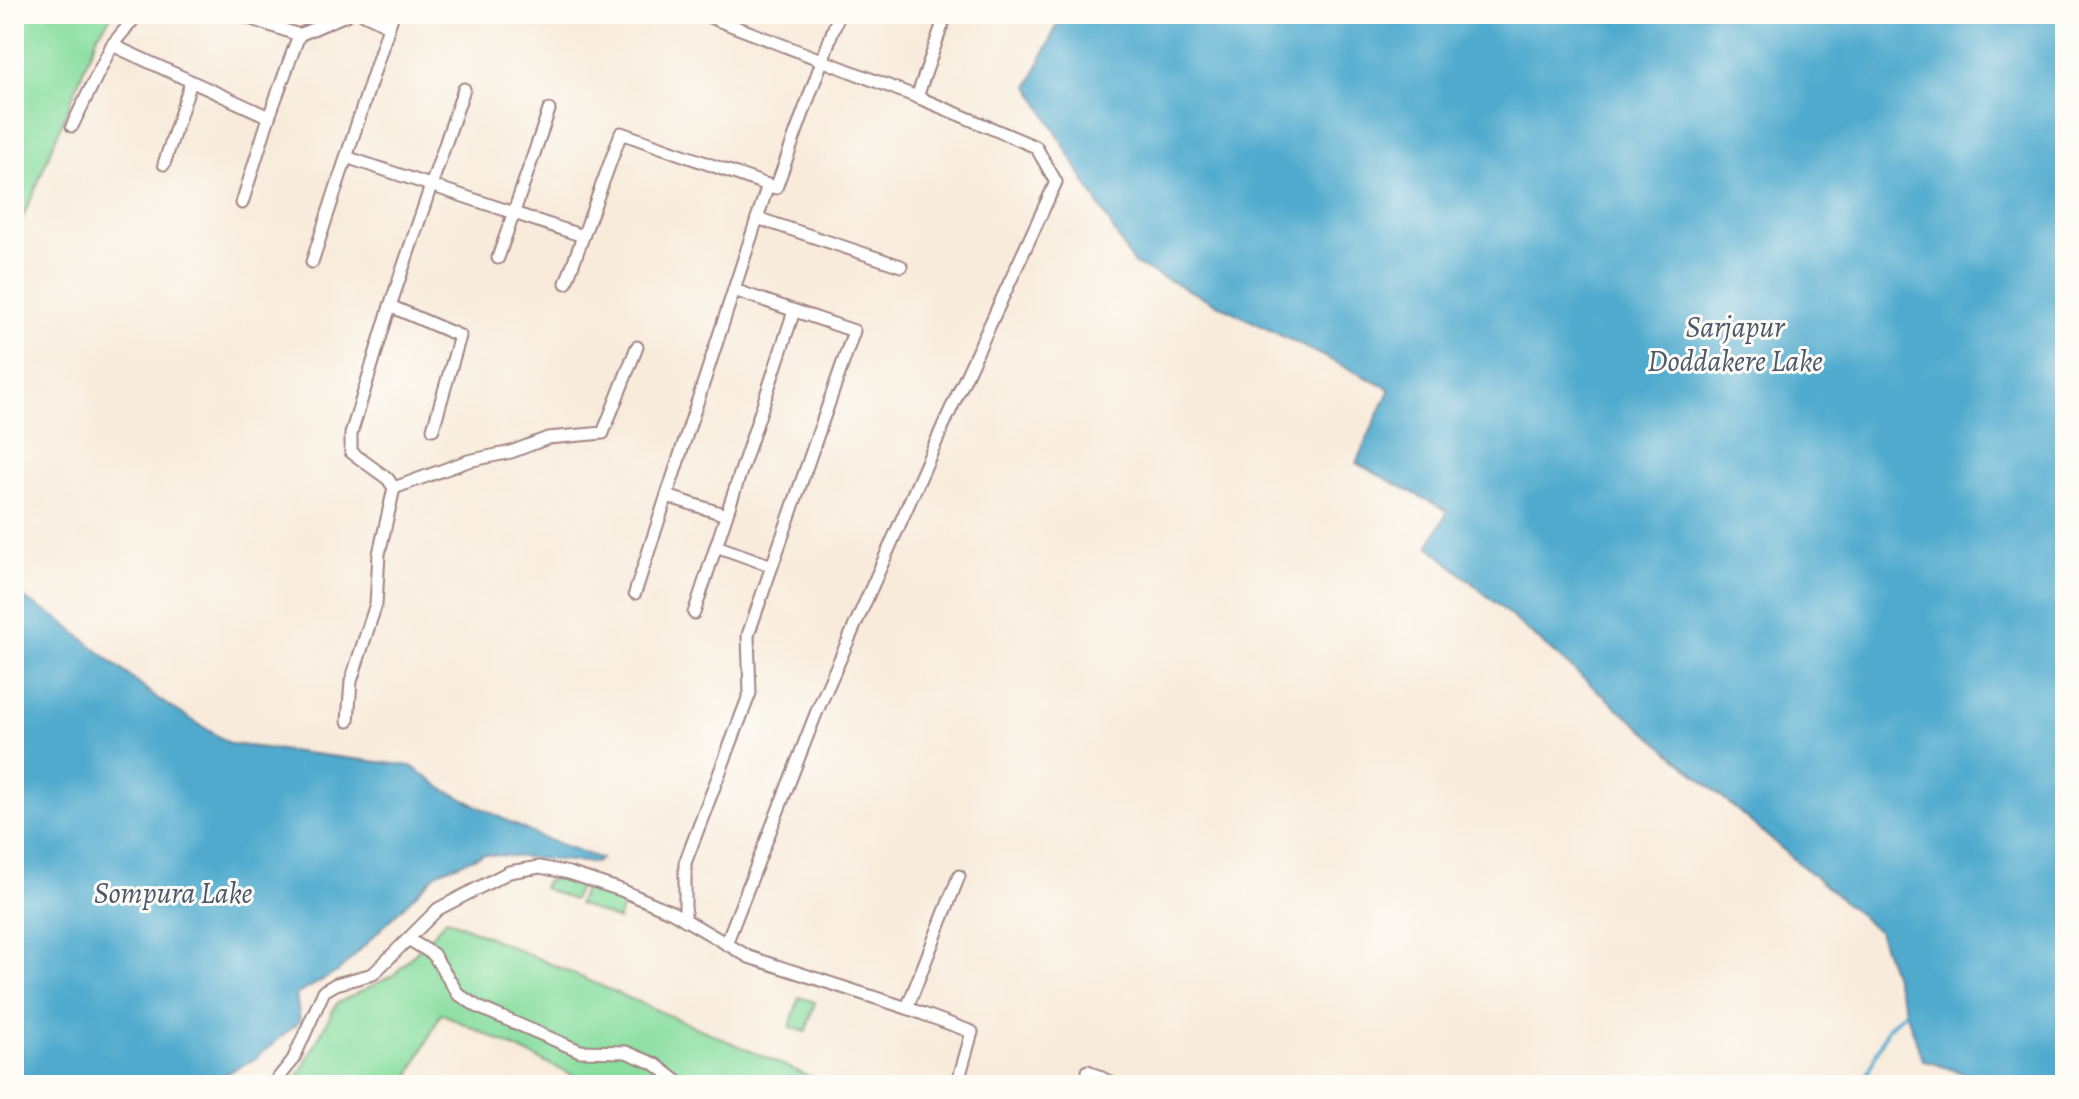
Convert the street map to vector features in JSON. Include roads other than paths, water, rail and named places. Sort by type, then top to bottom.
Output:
[{"type":"street","points":[[72,126],[112,45],[138,14]]},
{"type":"street","points":[[237,14],[299,35],[348,14]]},
{"type":"street","points":[[312,262],[391,20],[364,14]]},
{"type":"street","points":[[702,14],[917,97],[1036,147],[1056,182],[944,424],[817,711],[726,944]]},
{"type":"street","points":[[566,283],[621,133],[776,188],[839,14]]},
{"type":"street","points":[[917,97],[946,14]]},
{"type":"street","points":[[242,203],[299,35]]},
{"type":"street","points":[[112,45],[269,117]]},
{"type":"street","points":[[164,164],[191,82]]},
{"type":"street","points":[[348,721],[351,681],[376,604],[379,554],[394,488],[388,479],[351,452],[351,434],[390,306],[464,89]]},
{"type":"street","points":[[498,258],[549,110]]},
{"type":"street","points":[[346,157],[583,236]]},
{"type":"street","points":[[635,593],[768,185]]},
{"type":"street","points":[[757,218],[901,266]]},
{"type":"street","points":[[685,920],[685,863],[750,693],[748,635],[854,331],[734,290]]},
{"type":"street","points":[[390,306],[460,336],[433,429]]},
{"type":"street","points":[[694,613],[794,311]]},
{"type":"street","points":[[394,488],[468,461],[511,452],[548,438],[603,433],[637,347]]},
{"type":"street","points":[[667,496],[726,515]]},
{"type":"street","points":[[716,546],[772,566]]},
{"type":"street","points":[[270,1085],[293,1060],[324,991],[336,984],[373,974],[438,909],[509,872],[540,867],[621,890],[672,912],[749,957],[972,1032],[957,1085]]},
{"type":"street","points":[[907,1008],[959,876]]},
{"type":"street","points":[[408,939],[433,954],[458,994],[478,1007],[580,1051],[626,1052],[655,1064],[682,1085]]},
{"type":"street","points":[[1094,1077],[1115,1085]]},
{"type":"water","name":"Sarjapur Doddakere Lake","points":[[1062,14],[2065,14],[2065,1085],[2000,1085],[1923,1060],[1878,931],[1429,546],[1448,511],[1356,463],[1390,389],[1133,263],[1029,86]]},
{"type":"water","name":"Sompura Lake","points":[[14,592],[60,620],[158,699],[231,744],[411,766],[445,790],[538,836],[601,859],[595,863],[484,854],[438,872],[339,971],[296,995],[300,1021],[255,1059],[203,1085],[14,1085]]},
{"type":"waterway","points":[[1862,1085],[1888,1028],[1907,1010]]}]
